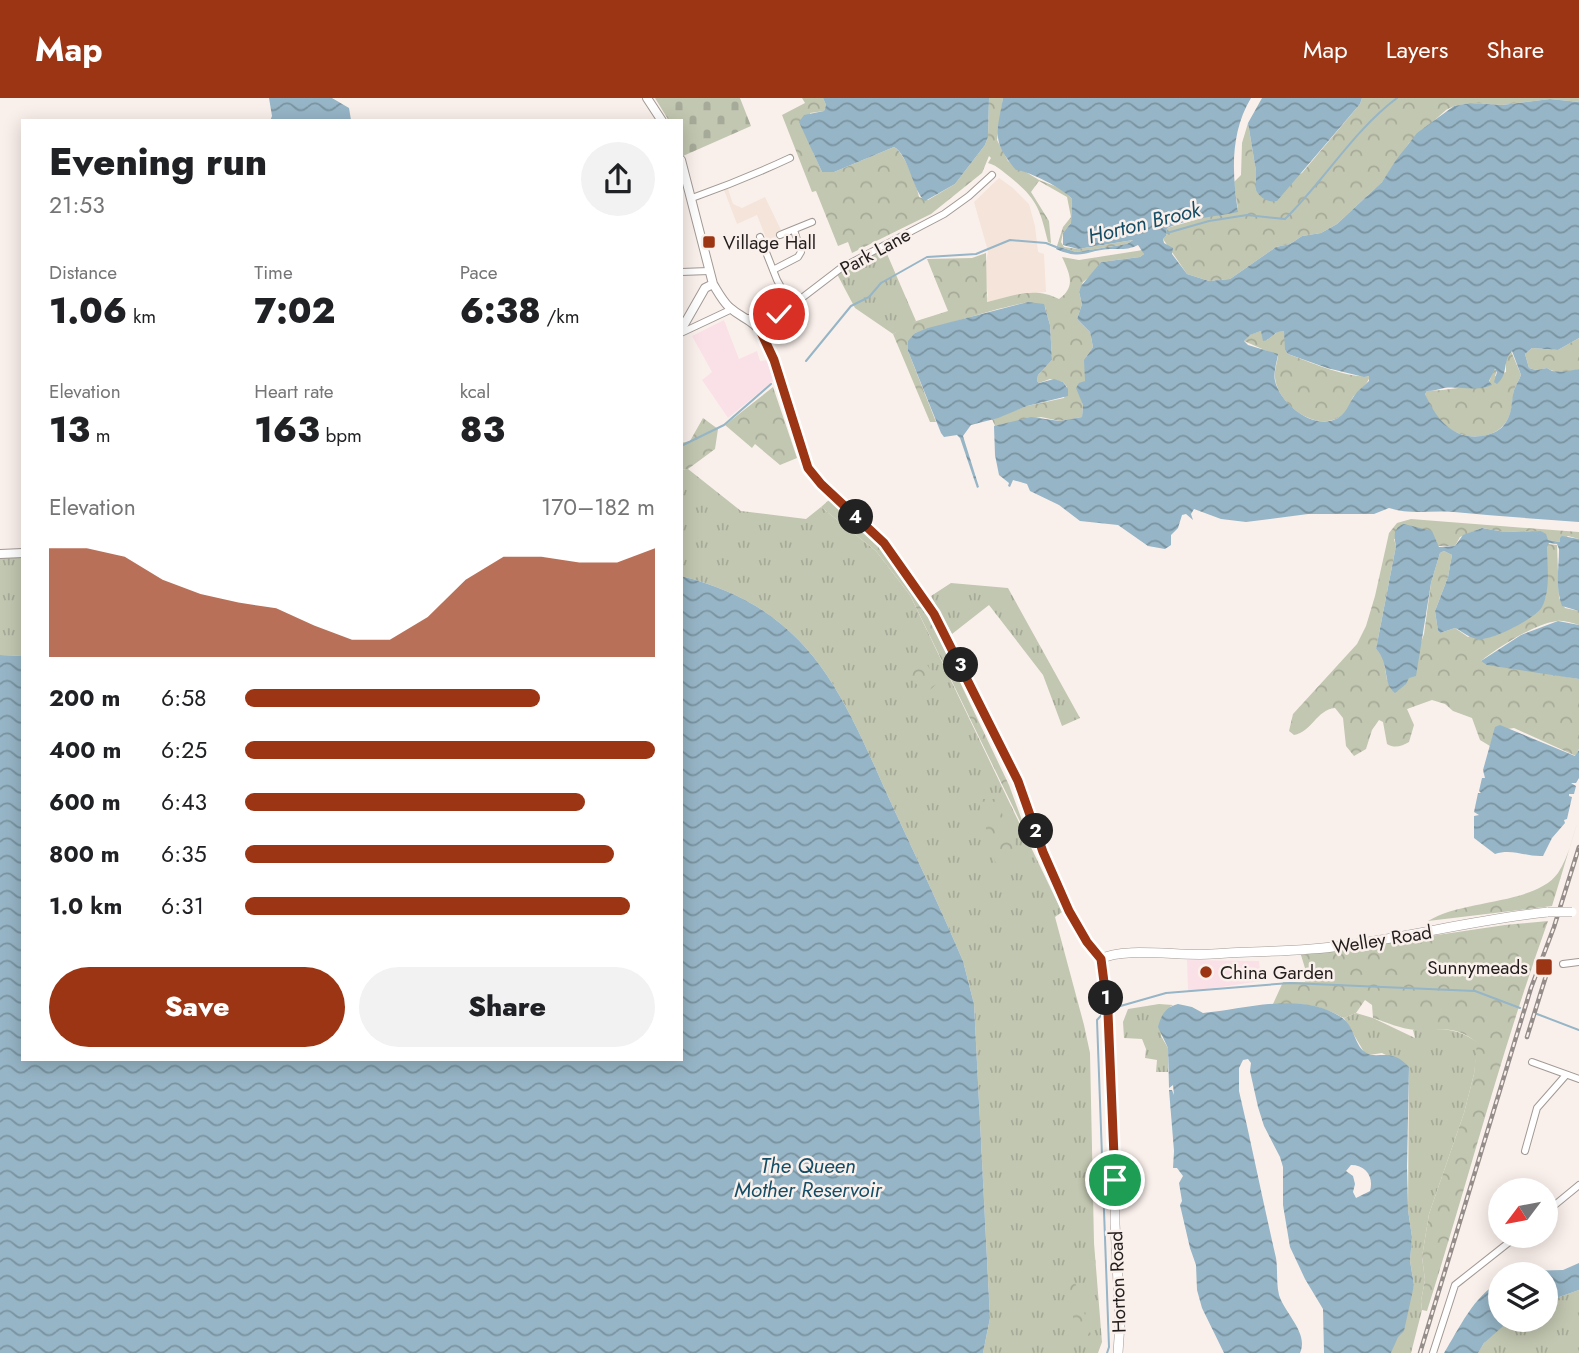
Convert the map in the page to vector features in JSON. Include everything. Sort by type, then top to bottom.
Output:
[{"type":"main road","name":"Welley Road","points":[[1101,959],[1122,953],[1206,955],[1317,949],[1416,935],[1507,916],[1576,912]]},
{"type":"main road","name":"Horton Road","points":[[1101,959],[1107,1010],[1120,1323],[1118,1353]]},
{"type":"street","points":[[647,98],[661,119]]},
{"type":"street","points":[[692,198],[790,158]]},
{"type":"street","points":[[683,167],[713,284],[721,298],[732,309],[748,318],[760,330],[774,360],[808,468],[826,489],[884,543],[934,614],[1018,781],[1043,852],[1069,911],[1087,942],[1101,959]]},
{"type":"street","name":"Park Lane","points":[[760,330],[844,266],[944,214],[969,197],[992,175]]},
{"type":"street","points":[[779,235],[812,222]]},
{"type":"street","points":[[773,270],[798,257],[801,252],[794,230]]},
{"type":"street","points":[[760,237],[791,305]]},
{"type":"street","points":[[683,272],[709,271]]},
{"type":"street","points":[[683,327],[705,288],[713,284]]},
{"type":"street","points":[[683,330],[732,309]]},
{"type":"street","points":[[748,318],[775,317]]},
{"type":"street","points":[[0,554],[21,553]]},
{"type":"street","points":[[1563,964],[1579,962]]},
{"type":"street","points":[[1532,1062],[1579,1079]]},
{"type":"street","points":[[1525,1152],[1537,1108],[1566,1075]]},
{"type":"street","points":[[1558,1202],[1579,1185]]},
{"type":"street","points":[[1433,1353],[1455,1285],[1502,1248]]},
{"type":"shaded area","points":[[999,178],[1029,204],[1038,252],[1044,254],[1046,292],[986,302],[988,295],[985,271],[988,251],[974,202]]},
{"type":"shaded area","points":[[728,189],[733,204],[742,208],[765,197],[781,230],[776,232],[779,240],[768,243],[757,215],[737,224],[724,190]]},
{"type":"shaded area","points":[[724,320],[739,359],[757,351],[760,361],[767,360],[773,381],[728,418],[702,380],[712,372],[692,336]]},
{"type":"shaded area","points":[[1187,960],[1259,961],[1261,981],[1188,992]]},
{"type":"green space","points":[[655,98],[740,98],[751,126],[683,156],[683,119],[668,119]]},
{"type":"green space","points":[[802,98],[823,98],[826,105],[824,111],[810,113],[813,152],[822,172],[834,172],[894,147],[906,162],[919,197],[928,200],[955,184],[985,145],[988,137],[989,98],[1003,98],[997,140],[1008,161],[1039,180],[1062,189],[1072,199],[1071,223],[1063,233],[1061,242],[1064,247],[1078,249],[1133,240],[1127,244],[1076,252],[1057,246],[1063,227],[1071,217],[1067,197],[1039,181],[1031,192],[1049,221],[1051,243],[1048,242],[1040,213],[1032,199],[1010,177],[988,163],[991,158],[989,156],[982,173],[931,214],[852,253],[848,242],[838,246],[816,191],[812,192],[782,115],[805,103]]},
{"type":"green space","points":[[1362,98],[1579,98],[1579,102],[1550,99],[1502,105],[1470,103],[1454,106],[1409,143],[1382,182],[1337,224],[1321,233],[1302,236],[1290,244],[1276,247],[1230,279],[1209,281],[1187,274],[1163,239],[1167,228],[1238,210],[1234,182],[1241,175],[1242,143],[1248,123],[1256,171],[1256,190],[1302,173],[1360,104]]},
{"type":"green space","points":[[884,247],[916,321],[893,334],[855,308],[837,274]]},
{"type":"green space","points":[[1143,250],[1144,254],[1140,257],[1101,262],[1094,273],[1083,282],[1079,292],[1082,304],[1077,319],[1090,332],[1093,347],[1086,357],[1085,381],[1079,391],[1083,405],[1082,417],[1060,421],[1041,417],[995,426],[992,419],[1027,406],[1064,398],[1067,387],[1063,382],[1050,379],[1039,383],[1037,381],[1038,375],[1052,360],[1050,325],[1045,307],[1028,302],[915,333],[908,351],[936,422],[930,422],[893,334],[910,323],[948,311],[927,259],[972,258],[986,253],[987,302],[1032,293],[1059,299],[1070,285],[1062,257],[1079,260]]},
{"type":"green space","points":[[1280,330],[1285,331],[1285,350],[1288,354],[1341,372],[1370,376],[1353,397],[1346,412],[1336,419],[1313,420],[1292,408],[1284,399],[1275,378],[1278,356],[1244,341],[1249,335],[1261,331],[1267,340]]},
{"type":"green space","points":[[1579,338],[1579,369],[1563,372],[1547,368],[1529,368],[1525,354],[1532,348],[1558,350]]},
{"type":"green space","points":[[1511,351],[1521,375],[1514,390],[1510,414],[1504,425],[1483,436],[1463,435],[1446,426],[1429,403],[1425,394],[1427,391],[1489,382],[1494,370],[1497,370],[1495,376],[1506,372],[1506,359]]},
{"type":"green space","points":[[773,387],[797,458],[780,465],[755,444],[752,448],[725,425]]},
{"type":"green space","points":[[703,418],[718,429],[715,449],[688,469],[683,470],[683,443],[690,441]]},
{"type":"green space","points":[[688,469],[741,511],[806,519],[821,507],[876,551],[910,595],[1062,912],[1055,917],[1090,1053],[1094,1243],[1102,1342],[1098,1353],[983,1353],[990,1318],[974,1004],[963,961],[856,727],[838,692],[817,661],[792,634],[762,610],[726,591],[683,577],[683,470]]},
{"type":"green space","points":[[829,500],[888,555],[925,609],[1009,785],[1030,842],[910,595],[876,551],[821,507]]},
{"type":"green space","points":[[1411,519],[1579,532],[1579,539],[1568,536],[1560,542],[1548,540],[1541,531],[1505,532],[1482,528],[1460,537],[1455,546],[1437,546],[1437,541],[1394,539],[1396,546],[1376,649],[1383,657],[1387,680],[1407,681],[1424,634],[1431,583],[1440,553],[1444,551],[1452,555],[1448,577],[1435,611],[1438,631],[1440,633],[1455,628],[1468,637],[1546,597],[1547,544],[1557,545],[1559,598],[1565,608],[1579,611],[1579,625],[1560,621],[1548,623],[1528,631],[1481,661],[1579,679],[1579,749],[1576,756],[1514,728],[1495,731],[1490,746],[1480,740],[1472,718],[1432,700],[1407,709],[1414,725],[1409,742],[1398,746],[1387,744],[1383,722],[1379,720],[1372,730],[1366,749],[1354,756],[1346,746],[1343,718],[1335,708],[1323,713],[1300,733],[1294,735],[1289,731],[1293,714],[1357,644],[1366,626],[1375,596],[1389,533],[1397,523]]},
{"type":"green space","points":[[0,558],[21,558],[21,656],[0,655]]},
{"type":"green space","points":[[951,583],[1008,588],[1080,718],[1062,726],[1043,675],[989,605],[952,634],[931,596]]},
{"type":"green space","points":[[921,656],[939,682],[924,695],[904,666]]},
{"type":"green space","points":[[978,799],[996,799],[1016,847],[997,868]]},
{"type":"green space","points":[[1570,848],[1552,906],[1428,921],[1459,909],[1533,891],[1558,873]]},
{"type":"green space","points":[[1548,921],[1500,1066],[1427,1311],[1422,1310],[1425,1280],[1422,1257],[1429,1214],[1464,1113],[1474,1074],[1477,1043],[1455,1031],[1415,1030],[1373,1018],[1372,1005],[1365,1000],[1356,1013],[1344,1018],[1310,1005],[1273,1004],[1283,982],[1305,982],[1308,978],[1301,955]]},
{"type":"green space","points":[[1159,1004],[1173,1005],[1161,1036],[1168,1048],[1168,1072],[1156,1072],[1157,1060],[1145,1058],[1146,1049],[1142,1039],[1124,1038],[1123,1022],[1128,1009]]},
{"type":"green space","points":[[1356,1013],[1415,1038],[1413,1030],[1439,1029],[1455,1031],[1478,1043],[1474,1074],[1464,1113],[1429,1214],[1422,1257],[1425,1280],[1422,1310],[1411,1353],[1391,1353],[1414,1285],[1408,1210],[1409,1067],[1382,1053],[1369,1055],[1364,1052],[1344,1018]]},
{"type":"green space","points":[[1075,1282],[1091,1335],[1078,1339],[1066,1285]]},
{"type":"green space","points":[[1579,1290],[1579,1353],[1478,1353],[1493,1332],[1558,1332],[1558,1297]]},
{"type":"water","points":[[269,98],[332,98],[349,108],[351,119],[271,119]]},
{"type":"water","points":[[823,98],[989,98],[988,137],[985,145],[955,184],[925,201],[899,151],[894,147],[834,172],[822,172],[799,122],[804,115],[824,111],[826,105]]},
{"type":"water","points":[[1003,98],[1251,98],[1239,125],[1234,153],[1238,212],[1167,228],[1163,239],[1164,243],[1173,248],[1172,254],[1187,274],[1209,281],[1230,279],[1276,247],[1290,244],[1302,236],[1321,233],[1337,224],[1382,182],[1417,133],[1454,106],[1470,103],[1502,105],[1550,99],[1579,102],[1579,338],[1558,350],[1532,348],[1525,354],[1529,368],[1536,370],[1547,368],[1563,372],[1579,369],[1579,522],[1389,508],[1374,514],[1308,514],[1246,522],[1221,519],[1194,509],[1191,514],[1193,520],[1186,514],[1182,515],[1178,528],[1171,535],[1171,545],[1165,549],[1148,546],[1118,525],[1080,521],[1059,505],[1030,491],[1027,484],[1013,480],[1010,487],[1008,486],[1009,483],[999,475],[994,426],[1031,417],[1060,421],[1082,417],[1083,405],[1076,388],[1079,383],[1085,381],[1084,360],[1093,347],[1090,332],[1077,319],[1082,304],[1079,292],[1081,286],[1101,262],[1140,257],[1144,254],[1138,245],[1079,255],[1056,249],[1057,246],[1076,252],[1127,244],[1133,240],[1078,249],[1063,245],[1063,233],[1071,223],[1072,199],[1046,181],[1016,170],[1008,160],[999,144],[998,136]],"holes":[[[1261,331],[1263,341],[1284,331],[1285,350],[1288,354],[1327,368],[1369,376],[1369,381],[1357,392],[1338,418],[1329,421],[1309,418],[1291,407],[1278,390],[1275,381],[1278,354],[1248,345],[1244,341],[1250,335]],[[1512,351],[1521,375],[1514,390],[1510,414],[1504,425],[1499,430],[1482,436],[1462,435],[1446,426],[1429,403],[1425,394],[1427,391],[1486,387],[1492,385],[1489,381],[1495,369],[1497,372],[1494,382],[1497,384],[1503,376]]]},
{"type":"water","points":[[1262,98],[1362,98],[1360,104],[1277,201],[1265,199],[1256,190],[1256,171],[1248,123]]},
{"type":"water","points":[[1028,302],[1044,304],[1050,325],[1052,360],[1038,375],[1037,381],[1039,383],[1054,379],[1063,382],[1068,389],[1068,396],[1027,406],[971,425],[963,436],[979,487],[977,488],[960,438],[957,435],[944,437],[941,433],[908,351],[908,341],[915,333],[928,328]]},
{"type":"water","points":[[1404,524],[1432,531],[1439,547],[1455,546],[1463,535],[1482,528],[1505,532],[1541,531],[1546,534],[1548,540],[1560,542],[1562,536],[1579,539],[1579,611],[1562,606],[1558,585],[1559,549],[1557,544],[1549,543],[1547,593],[1542,607],[1532,617],[1514,628],[1486,638],[1473,638],[1455,628],[1440,633],[1435,611],[1448,577],[1452,555],[1444,551],[1440,553],[1431,583],[1416,676],[1409,678],[1395,693],[1376,649],[1396,546],[1395,533],[1398,527]]},
{"type":"water","name":"The Queen Mother Reservoir","points":[[683,577],[726,591],[762,610],[792,634],[817,661],[838,692],[963,961],[974,1004],[990,1318],[983,1353],[0,1353],[0,655],[21,656],[21,1061],[683,1061]]},
{"type":"water","points":[[1558,621],[1579,625],[1579,679],[1487,665],[1481,661],[1521,635]]},
{"type":"water","points":[[1500,725],[1575,756],[1579,750],[1579,778],[1576,783],[1571,783],[1576,786],[1574,794],[1569,794],[1572,797],[1567,819],[1552,838],[1543,856],[1507,852],[1495,854],[1474,838],[1474,816],[1479,815],[1474,812],[1478,793],[1481,793],[1479,791],[1482,778],[1485,778],[1483,770],[1495,727]]},
{"type":"water","points":[[1291,1003],[1325,1009],[1346,1021],[1365,1052],[1396,1057],[1409,1067],[1407,1167],[1412,1237],[1410,1261],[1414,1285],[1404,1331],[1398,1337],[1391,1353],[1324,1353],[1323,1309],[1290,1247],[1283,1205],[1283,1167],[1264,1126],[1248,1059],[1243,1060],[1239,1068],[1239,1091],[1276,1258],[1279,1295],[1299,1331],[1302,1346],[1300,1353],[1224,1353],[1202,1308],[1197,1290],[1196,1265],[1180,1205],[1182,1201],[1179,1183],[1183,1176],[1177,1168],[1173,1168],[1169,1090],[1172,1090],[1174,1095],[1173,1085],[1169,1088],[1168,1048],[1158,1027],[1164,1012],[1178,1004],[1203,1013]],"holes":[[[1351,1165],[1365,1170],[1371,1181],[1370,1191],[1356,1198],[1353,1192],[1353,1176],[1346,1171]]]},
{"type":"water","points":[[1579,1263],[1579,1290],[1558,1297],[1558,1270]]},
{"type":"water","points":[[1488,1290],[1488,1332],[1496,1332],[1478,1353],[1444,1353],[1461,1323]]},
{"type":"waterway","name":"Horton Brook","points":[[1167,233],[1209,221],[1247,215],[1285,219],[1366,125],[1397,98]]},
{"type":"waterway","name":"Horton Brook","points":[[806,361],[851,306],[869,297],[881,283],[927,257],[976,254],[1010,240],[1046,243],[1056,247]]},
{"type":"waterway","name":"Horton Brook","points":[[683,445],[724,425],[771,384]]},
{"type":"waterway","points":[[1110,1009],[1166,993],[1290,983],[1475,991],[1520,1008]]},
{"type":"waterway","points":[[1105,1011],[1097,1020],[1109,1347],[1107,1353]]},
{"type":"waterway","points":[[1537,1014],[1579,1030]]},
{"type":"railway","points":[[1420,1353],[1531,988],[1554,927],[1579,847]]},
{"type":"railway","points":[[1527,1037],[1550,963]]},
{"type":"place","name":"Village Hall","points":[[709,242]]},
{"type":"place","name":"Sunnymeads","points":[[1544,967]]},
{"type":"place","name":"China Garden","points":[[1206,972]]},
{"type":"route","points":[[779,314],[760,330],[774,360],[808,468],[821,484],[884,543],[934,614],[1018,781],[1043,852],[1069,911],[1087,942],[1101,959],[1108,1013],[1115,1180]]}]
